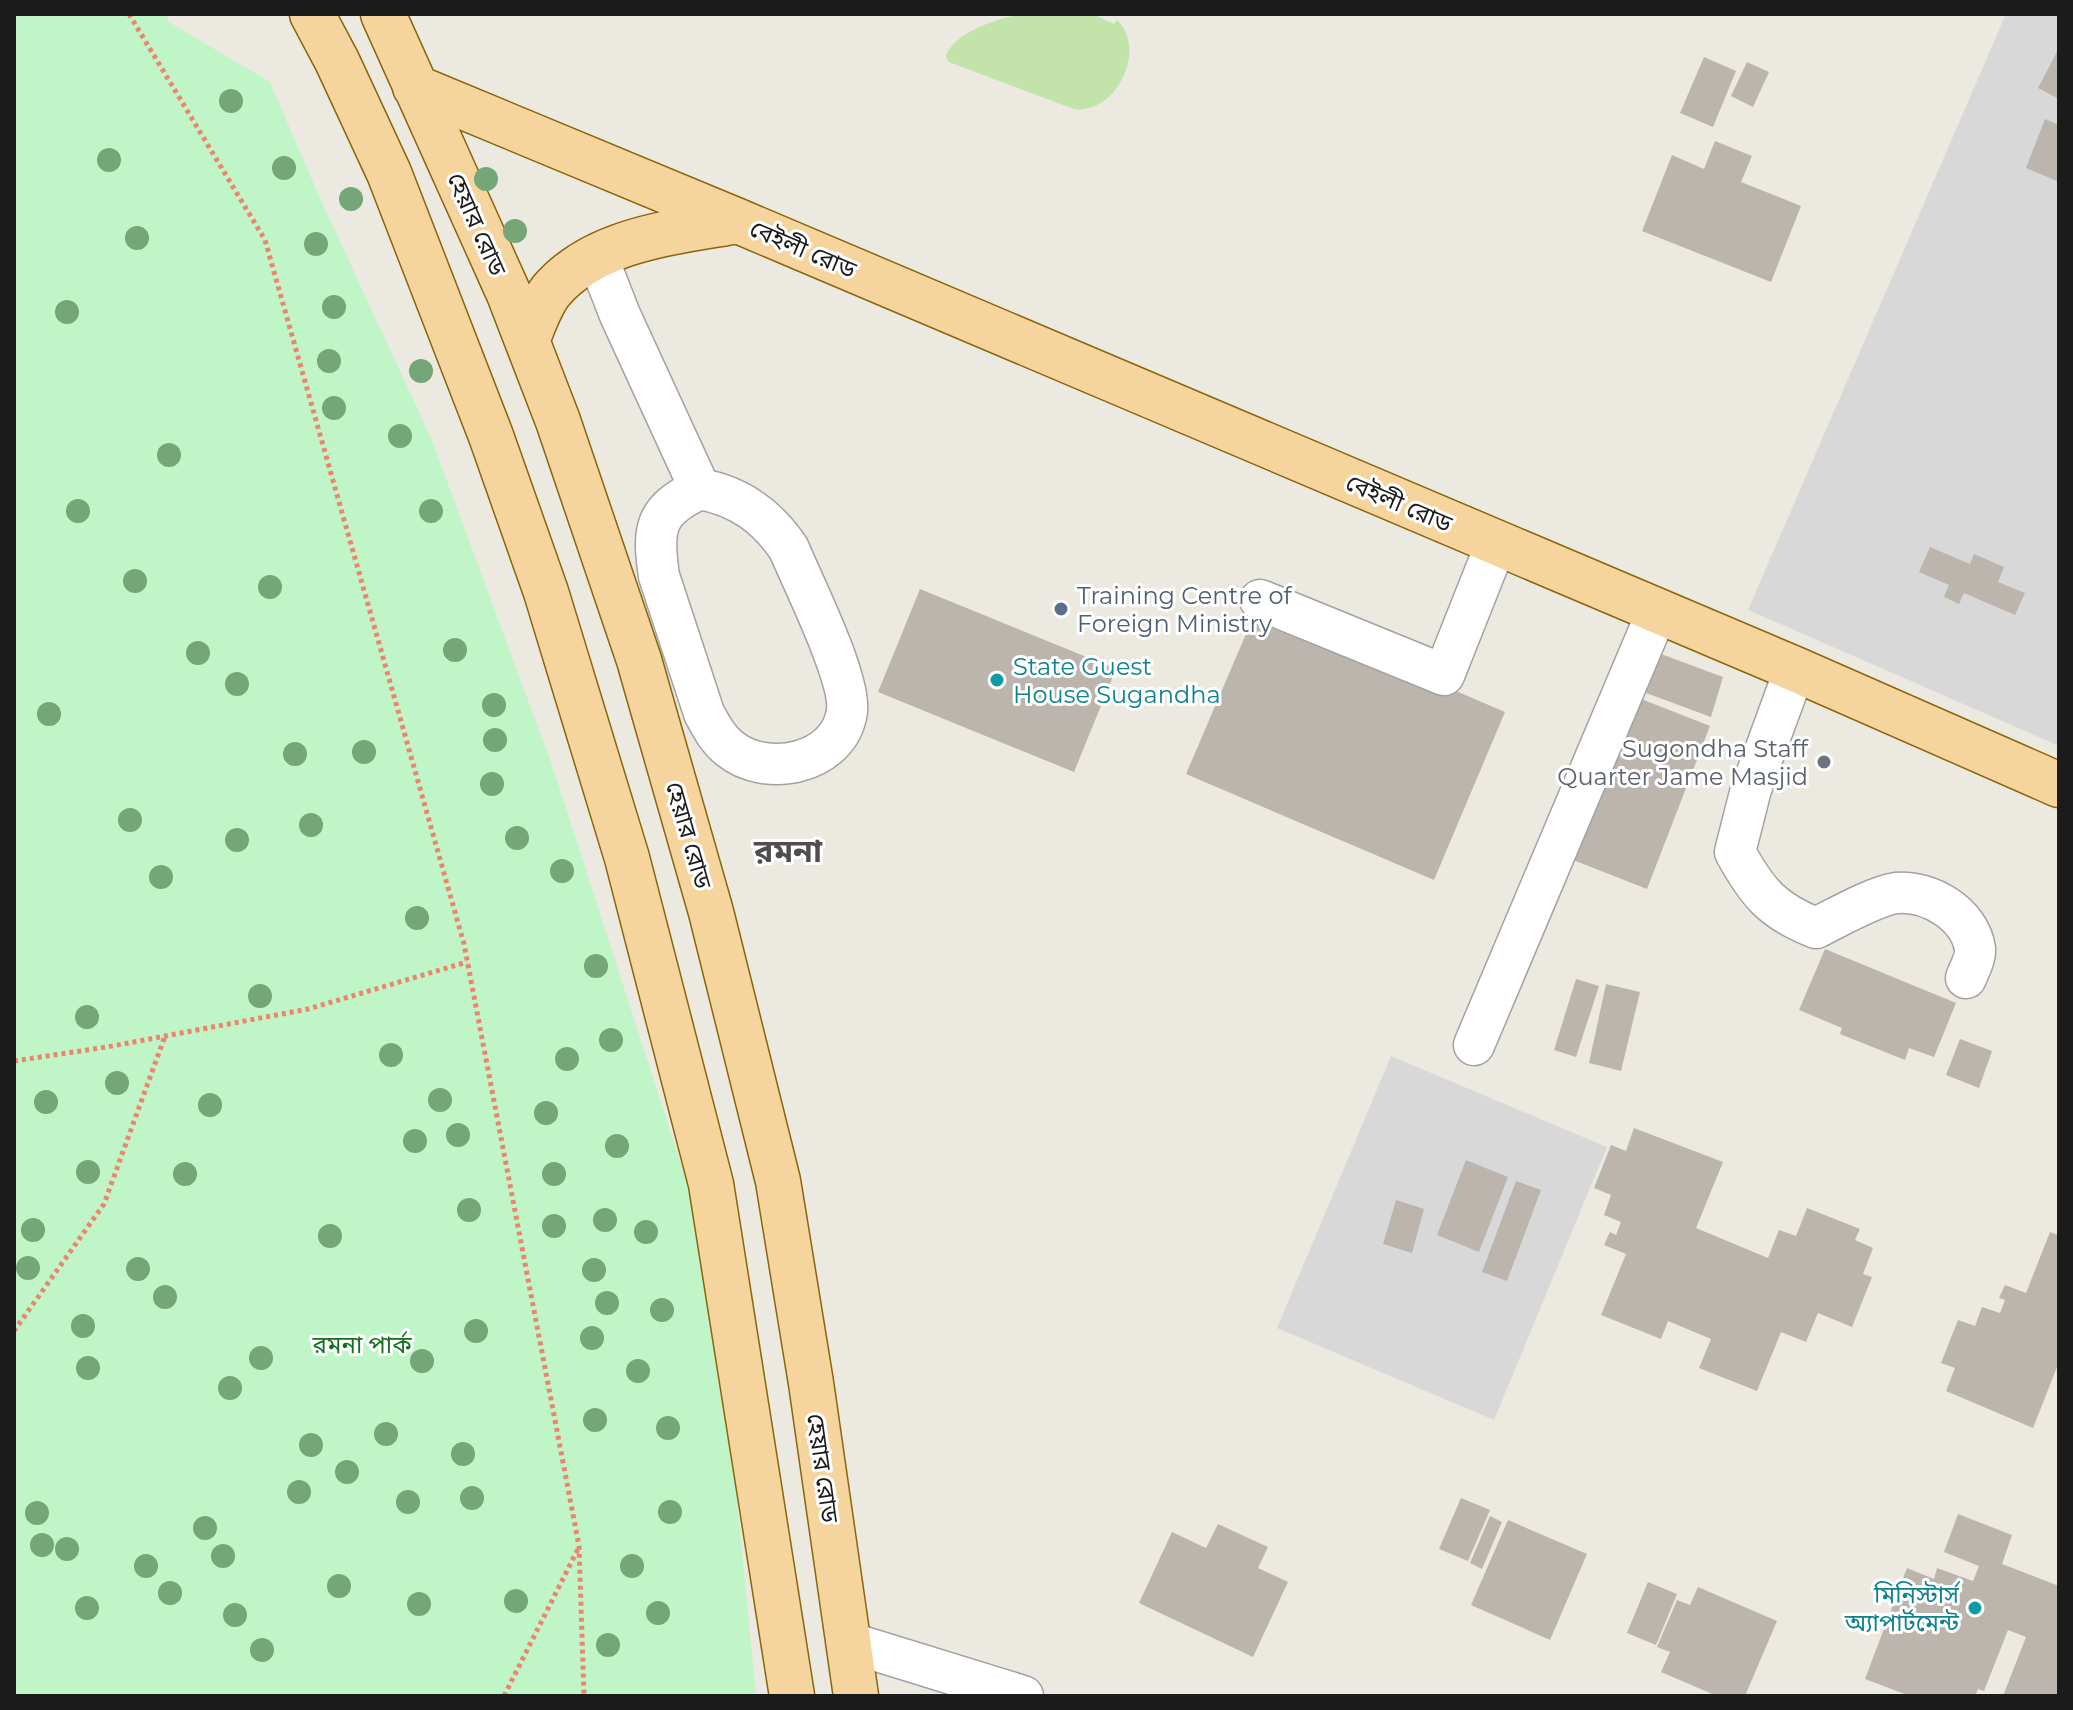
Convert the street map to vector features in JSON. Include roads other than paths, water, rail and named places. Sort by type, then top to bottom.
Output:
[{"type":"main road","points":[[312,14],[389,173],[501,465],[583,709],[655,961],[711,1184],[792,1696]]},
{"type":"main road","name":"হেয়ার রোড","points":[[383,14],[509,294],[558,421],[639,660],[711,912],[778,1181],[812,1389],[856,1696]]},
{"type":"main road","name":"বেইলী রোড","points":[[415,87],[1795,669],[2059,785]]},
{"type":"main road","points":[[527,341],[550,293],[572,271],[597,256],[630,243],[738,221]]},
{"type":"main road","points":[[744,1393],[812,1389]]},
{"type":"street","points":[[597,256],[620,315],[700,489]]},
{"type":"street","points":[[700,489],[719,492],[751,508],[779,533],[789,549],[842,676],[847,707],[838,734],[818,754],[797,762],[774,765],[751,760],[730,749],[715,734],[704,713],[659,576],[655,554],[655,532],[662,519],[677,501],[700,489]]},
{"type":"street","points":[[1260,600],[1444,675],[1496,544]]},
{"type":"street","points":[[1474,1045],[1657,612]]},
{"type":"street","points":[[1795,669],[1751,789],[1735,852],[1753,885],[1787,917],[1816,928],[1895,893],[1928,895],[1956,915],[1970,931],[1976,953],[1966,978]]},
{"type":"street","points":[[848,1642],[1023,1696]]},
{"type":"place","name":"Training Centre of Foreign Ministry","points":[[1061,609]]},
{"type":"place","name":"State Guest House Sugandha","points":[[997,680]]},
{"type":"place","name":"Sugondha Staff Quarter Jame Masjid","points":[[1824,762]]},
{"type":"place","name":"মিনিস্টার্স অ্যাপার্টমেন্ট","points":[[1975,1608]]},
{"type":"district","name":"রমনা","points":[[788,850]]},
{"type":"park label","name":"রমনা পার্ক","points":[[362,1344]]}]
